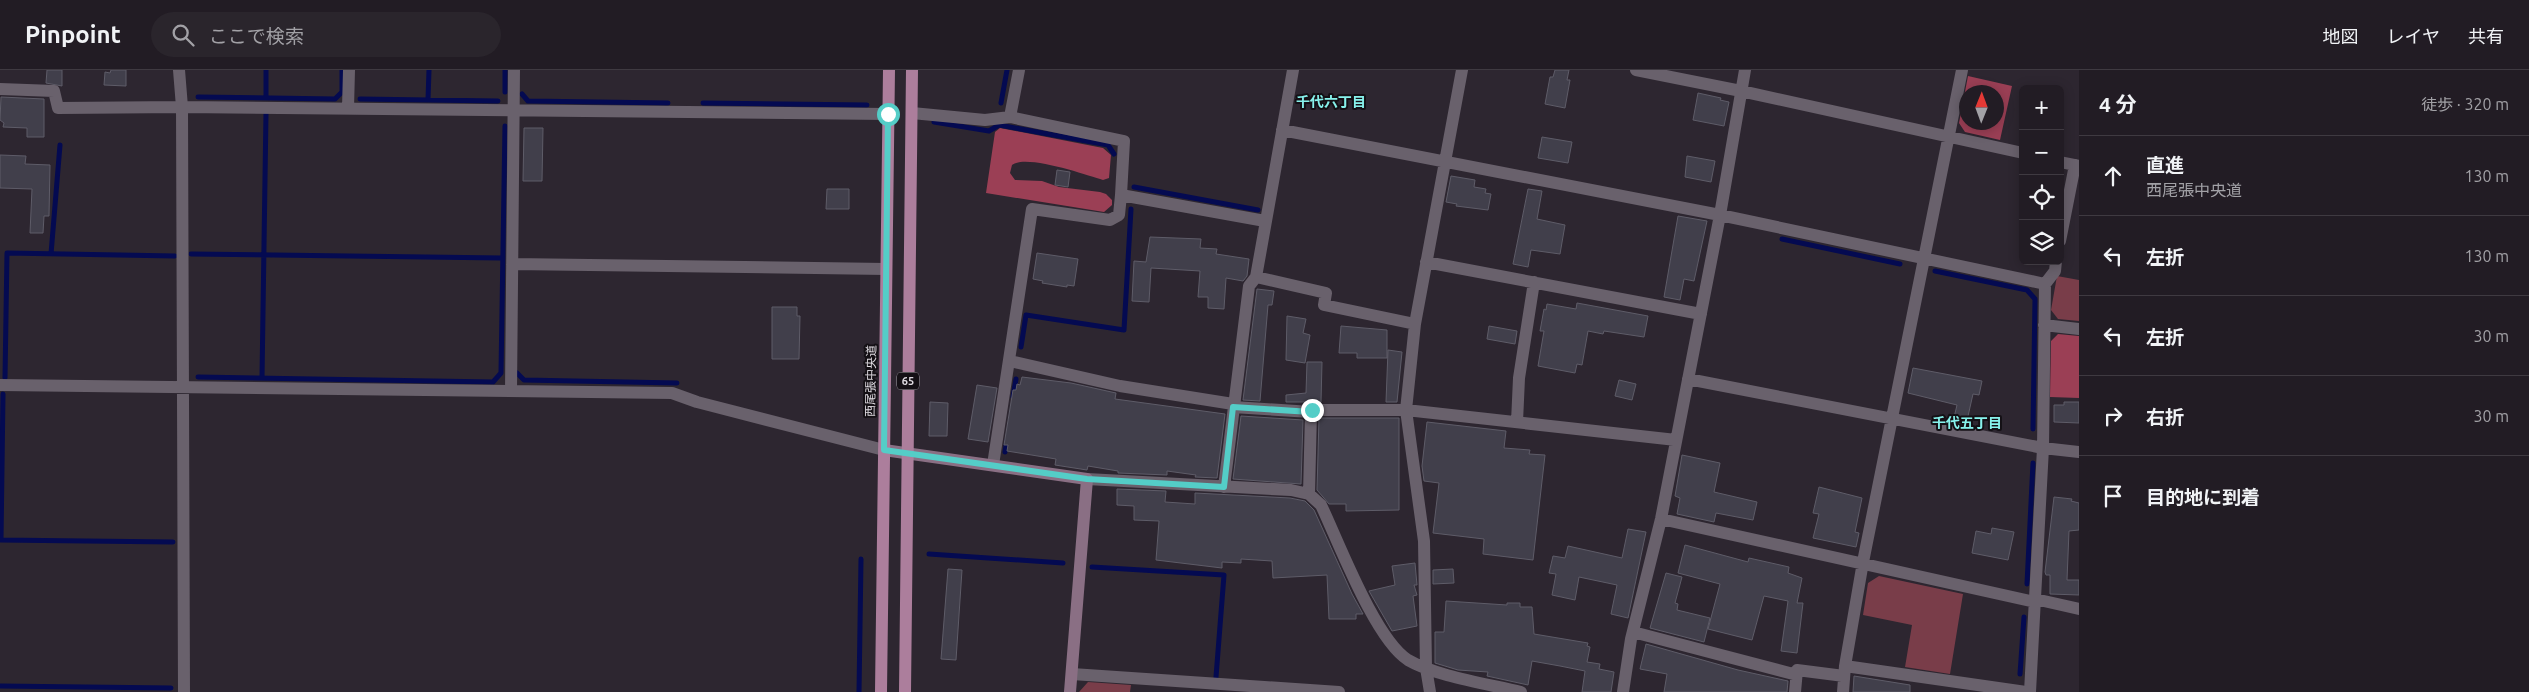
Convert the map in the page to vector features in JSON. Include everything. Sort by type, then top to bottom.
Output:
[{"type":"main road","name":"西尾張中央道","points":[[881,692],[889,70]]},
{"type":"main road","name":"65","points":[[906,692],[912,70]]},
{"type":"street","points":[[179,70],[182,107],[184,692]]},
{"type":"street","points":[[348,70],[348,108]]},
{"type":"street","points":[[511,392],[514,70]]},
{"type":"street","points":[[1010,117],[1019,70]]},
{"type":"street","points":[[1224,487],[1249,286],[1256,277],[1293,70]]},
{"type":"street","points":[[1430,692],[1426,668],[1424,542],[1406,410],[1415,324],[1462,70]]},
{"type":"street","points":[[1636,70],[2019,152]]},
{"type":"street","points":[[1623,692],[1633,632],[1661,519],[1720,214],[1745,70]]},
{"type":"street","points":[[1843,692],[1844,671],[1863,562],[1962,70]]},
{"type":"street","points":[[0,90],[54,91],[58,108],[348,108],[888,114]]},
{"type":"street","points":[[912,113],[985,120],[1010,117],[1124,141],[1119,215],[1110,220],[1032,209],[993,465]]},
{"type":"street","points":[[1282,130],[1720,214],[2045,284]]},
{"type":"street","points":[[2064,163],[2077,165],[2064,223]]},
{"type":"street","points":[[1121,195],[1265,221]]},
{"type":"street","points":[[1426,262],[1701,314]]},
{"type":"street","points":[[512,264],[886,268]]},
{"type":"street","points":[[2030,692],[2043,448],[2045,284],[2055,271],[2056,265]]},
{"type":"street","points":[[1256,277],[1326,293],[1324,304],[1415,324]]},
{"type":"street","points":[[1517,422],[1519,378],[1534,282]]},
{"type":"street","points":[[2044,325],[2079,329]]},
{"type":"street","points":[[1010,361],[1120,386],[1233,406],[1311,412],[1312,410],[1406,410],[1676,440]]},
{"type":"street","points":[[1688,379],[2043,448],[2079,452]]},
{"type":"street","points":[[0,385],[672,394],[884,450],[1087,479],[1291,490],[1309,494],[1321,505],[1386,640],[1407,659],[1426,668],[1521,692]]},
{"type":"street","points":[[1309,494],[1311,412]]},
{"type":"street","points":[[1070,692],[1087,479]]},
{"type":"street","points":[[1661,519],[2079,609]]},
{"type":"street","points":[[1633,632],[1797,675]]},
{"type":"street","points":[[1795,692],[1798,670],[1844,671],[2026,692]]},
{"type":"street","points":[[1072,674],[1339,692]]},
{"type":"shaded area","points":[[1968,76],[2012,86],[2004,122],[2004,85],[1966,85]]},
{"type":"shaded area","points":[[1000,128],[1103,148],[1111,155],[1109,178],[1103,180],[1056,166],[1030,162],[1019,162],[1012,165],[1010,173],[1015,180],[1042,181],[1059,187],[1100,192],[1106,194],[1112,200],[1112,205],[1104,212],[986,193],[995,132]]},
{"type":"shaded area","points":[[1964,130],[2002,130],[2000,140],[1965,132]]},
{"type":"shaded area","points":[[2057,276],[2079,280],[2079,321],[2058,319],[2051,310]]},
{"type":"shaded area","points":[[2058,334],[2079,336],[2079,398],[2050,397],[2051,341]]},
{"type":"shaded area","points":[[1879,576],[1963,594],[1950,674],[1905,667],[1912,625],[1863,615],[1868,583]]},
{"type":"shaded area","points":[[1088,682],[1131,685],[1130,692],[1079,692]]},
{"type":"building","points":[[47,70],[62,70],[62,86],[46,83]]},
{"type":"building","points":[[111,70],[126,70],[126,86],[104,85],[105,72],[110,73]]},
{"type":"building","points":[[1555,70],[1569,70],[1567,80],[1570,80],[1565,108],[1545,104],[1550,77],[1553,77]]},
{"type":"building","points":[[1698,93],[1721,98],[1720,100],[1729,102],[1724,126],[1693,120]]},
{"type":"building","points":[[1,97],[44,99],[44,137],[27,137],[27,128],[3,127],[4,123],[0,120]]},
{"type":"building","points":[[524,128],[543,128],[542,181],[523,181]]},
{"type":"building","points":[[1542,137],[1572,142],[1568,163],[1538,158]]},
{"type":"building","points":[[0,155],[26,156],[25,164],[50,165],[49,216],[44,216],[43,233],[30,233],[32,189],[0,188]]},
{"type":"building","points":[[1687,156],[1715,161],[1711,182],[1685,177]]},
{"type":"building","points":[[1057,170],[1070,172],[1068,187],[1055,185]]},
{"type":"building","points":[[1451,176],[1475,180],[1474,187],[1486,189],[1485,193],[1491,194],[1488,210],[1456,206],[1457,204],[1446,202]]},
{"type":"building","points":[[827,189],[849,189],[849,209],[826,209]]},
{"type":"building","points":[[1528,189],[1542,191],[1537,219],[1565,225],[1560,254],[1531,250],[1528,267],[1513,264]]},
{"type":"building","points":[[1678,216],[1707,221],[1694,281],[1684,279],[1680,300],[1664,297]]},
{"type":"building","points":[[1150,237],[1201,239],[1200,248],[1217,249],[1216,254],[1249,259],[1247,276],[1243,281],[1226,278],[1224,309],[1208,308],[1208,297],[1198,297],[1200,271],[1151,268],[1149,302],[1132,301],[1134,261],[1146,262]]},
{"type":"building","points":[[1037,253],[1078,259],[1074,286],[1067,285],[1067,287],[1042,283],[1043,281],[1033,279]]},
{"type":"building","points":[[1257,289],[1274,291],[1272,305],[1268,305],[1260,401],[1243,400]]},
{"type":"building","points":[[1577,303],[1648,316],[1644,337],[1604,331],[1603,334],[1588,331],[1582,365],[1577,364],[1575,373],[1538,366],[1544,331],[1540,331],[1544,309],[1546,310],[1547,304],[1576,309]]},
{"type":"building","points":[[772,307],[797,307],[797,316],[800,316],[799,359],[772,359]]},
{"type":"building","points":[[1287,316],[1306,319],[1303,333],[1310,335],[1305,363],[1286,360]]},
{"type":"building","points":[[1341,326],[1387,330],[1387,358],[1357,358],[1357,353],[1339,353]]},
{"type":"building","points":[[1489,326],[1517,331],[1515,344],[1487,339]]},
{"type":"building","points":[[1388,350],[1402,352],[1397,402],[1386,402]]},
{"type":"building","points":[[1307,362],[1322,362],[1321,402],[1286,402],[1286,395],[1306,393]]},
{"type":"building","points":[[1913,368],[1982,381],[1979,395],[1973,394],[1966,425],[1953,422],[1957,405],[1908,393]]},
{"type":"building","points":[[1022,377],[1071,383],[1116,393],[1115,399],[1225,414],[1217,478],[1195,477],[1196,475],[1167,471],[1167,475],[1118,473],[1118,471],[1088,466],[1087,470],[1055,465],[1056,459],[1007,451],[1008,445],[1004,445],[1013,390],[1016,390],[1017,384],[1020,385]]},
{"type":"building","points":[[1619,380],[1636,384],[1632,400],[1615,396]]},
{"type":"building","points":[[977,385],[997,388],[988,442],[968,439]]},
{"type":"building","points":[[930,402],[948,403],[947,436],[929,436]]},
{"type":"building","points":[[2064,402],[2079,402],[2079,423],[2054,422],[2054,405],[2064,405]]},
{"type":"building","points":[[1241,416],[1303,420],[1301,484],[1233,479]]},
{"type":"building","points":[[1319,418],[1399,418],[1399,510],[1346,511],[1346,504],[1329,504],[1317,490]]},
{"type":"building","points":[[1427,422],[1506,431],[1504,448],[1530,450],[1529,454],[1545,455],[1533,560],[1483,554],[1484,539],[1433,533],[1439,483],[1424,481],[1422,466]]},
{"type":"building","points":[[1682,455],[1720,463],[1714,492],[1757,502],[1753,520],[1716,513],[1714,522],[1677,514],[1680,498],[1675,496]]},
{"type":"building","points":[[1819,487],[1862,498],[1855,532],[1859,533],[1856,547],[1813,538],[1819,514],[1813,513]]},
{"type":"building","points":[[1117,489],[1166,491],[1165,502],[1195,504],[1195,493],[1290,498],[1305,501],[1314,510],[1363,614],[1356,614],[1356,619],[1329,619],[1327,575],[1273,578],[1272,561],[1241,559],[1241,563],[1222,562],[1222,568],[1156,560],[1159,521],[1134,520],[1134,506],[1117,505]]},
{"type":"building","points":[[2054,497],[2072,499],[2071,501],[2079,503],[2079,530],[2069,531],[2067,580],[2079,580],[2079,595],[2050,594],[2050,575],[2046,575],[2045,572]]},
{"type":"building","points":[[1992,528],[2014,532],[2008,560],[1972,553],[1976,531],[1991,534]]},
{"type":"building","points":[[1628,529],[1646,532],[1628,618],[1611,614],[1617,585],[1579,577],[1575,600],[1552,595],[1556,574],[1549,573],[1553,556],[1565,558],[1568,546],[1622,558]]},
{"type":"building","points":[[1685,545],[1748,562],[1749,558],[1789,567],[1788,573],[1802,578],[1797,603],[1803,603],[1797,653],[1781,651],[1788,601],[1764,596],[1752,640],[1708,629],[1720,584],[1678,573]]},
{"type":"building","points":[[1415,563],[1417,585],[1414,585],[1417,595],[1413,596],[1417,626],[1392,631],[1369,591],[1395,585],[1392,566]]},
{"type":"building","points":[[948,569],[962,570],[956,660],[941,659]]},
{"type":"building","points":[[1453,569],[1454,583],[1433,584],[1433,570]]},
{"type":"building","points":[[1666,573],[1682,577],[1675,603],[1678,604],[1677,610],[1710,618],[1704,642],[1650,628]]},
{"type":"building","points":[[1446,601],[1507,605],[1507,603],[1520,603],[1520,607],[1532,607],[1534,634],[1588,643],[1587,646],[1590,647],[1587,662],[1600,664],[1599,669],[1614,672],[1611,692],[1582,692],[1585,671],[1532,661],[1528,685],[1487,676],[1488,672],[1458,670],[1435,663],[1435,632],[1444,632]]},
{"type":"building","points":[[1646,644],[1738,670],[1788,681],[1787,692],[1664,692],[1667,674],[1640,669]]},
{"type":"building","points":[[1854,676],[1910,685],[1910,692],[1853,692]]},
{"type":"waterway","points":[[266,70],[266,98]]},
{"type":"waterway","points":[[198,97],[335,99],[342,92],[342,70]]},
{"type":"waterway","points":[[428,100],[429,70]]},
{"type":"waterway","points":[[505,70],[505,92]]},
{"type":"waterway","points":[[1001,103],[1007,70]]},
{"type":"waterway","points":[[522,94],[528,101],[668,103]]},
{"type":"waterway","points":[[360,99],[498,101]]},
{"type":"waterway","points":[[703,103],[867,105]]},
{"type":"waterway","points":[[262,378],[266,113]]},
{"type":"waterway","points":[[934,122],[989,131],[999,125],[1108,145],[1114,154]]},
{"type":"waterway","points":[[198,377],[493,382],[501,373],[505,126]]},
{"type":"waterway","points":[[51,254],[60,145]]},
{"type":"waterway","points":[[1134,187],[1258,210]]},
{"type":"waterway","points":[[1021,347],[1026,315],[1124,330],[1131,209]]},
{"type":"waterway","points":[[1782,239],[1900,264]]},
{"type":"waterway","points":[[5,378],[7,253],[175,256]]},
{"type":"waterway","points":[[191,254],[502,258]]},
{"type":"waterway","points":[[1935,271],[2027,290],[2035,299],[2033,429]]},
{"type":"waterway","points":[[517,373],[524,380],[677,383]]},
{"type":"waterway","points":[[1013,397],[1016,379]]},
{"type":"waterway","points":[[1,540],[3,394]]},
{"type":"waterway","points":[[1005,452],[1007,440]]},
{"type":"waterway","points":[[2027,584],[2033,463]]},
{"type":"waterway","points":[[0,540],[173,542]]},
{"type":"waterway","points":[[929,554],[1063,563]]},
{"type":"waterway","points":[[859,692],[861,559]]},
{"type":"waterway","points":[[1092,567],[1224,575],[1216,677]]},
{"type":"waterway","points":[[2020,674],[2024,617]]},
{"type":"waterway","points":[[0,686],[171,688]]},
{"type":"district","name":"千代六丁目","points":[[1331,102]]},
{"type":"district","name":"千代五丁目","points":[[1967,423]]},
{"type":"route","points":[[888,114],[884,450],[1087,479],[1224,487],[1233,407],[1311,412],[1312,410]]}]
